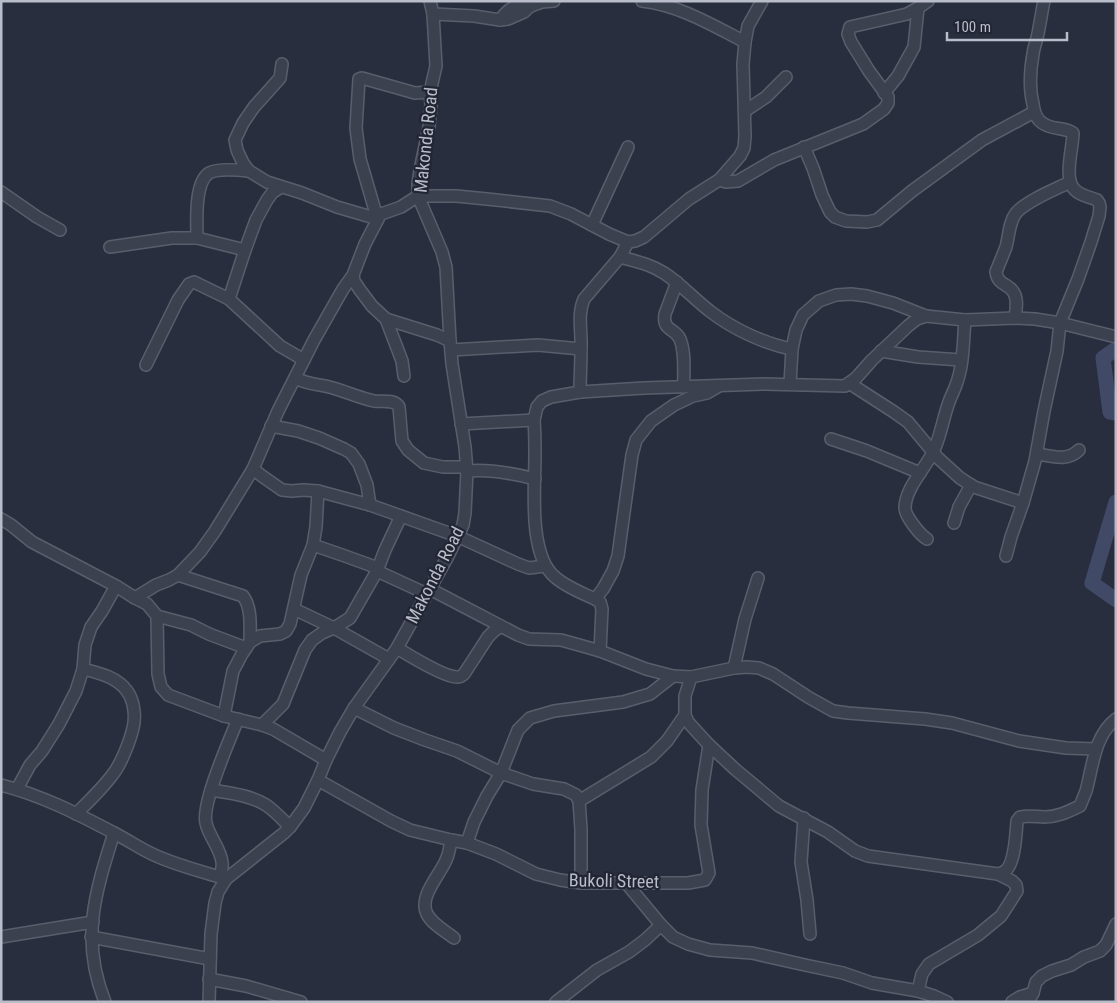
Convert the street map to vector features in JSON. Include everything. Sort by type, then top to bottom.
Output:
[{"type":"street","name":"Makonda Road","points":[[209,1002],[211,934],[215,903],[223,878],[290,827],[304,808],[340,732],[354,708],[397,648],[448,556],[465,514],[465,447],[450,346],[446,267],[442,252],[418,196],[420,170],[429,127],[430,92],[436,66],[433,14],[430,1]]},
{"type":"street","points":[[433,14],[474,16],[500,20],[511,8],[519,5],[533,5],[554,1]]},
{"type":"street","points":[[282,64],[280,78],[254,107],[234,140],[243,163],[249,171],[267,182],[302,193],[336,207],[377,216],[401,207],[418,196],[472,197],[550,206],[571,214],[628,242],[644,237],[689,199],[718,180],[733,165],[744,148],[743,64],[745,42],[748,26],[762,1]]},
{"type":"street","points":[[718,180],[726,182],[738,180],[774,160],[848,130],[872,118],[884,109],[888,102],[888,97],[855,48],[848,34],[849,29],[850,27],[875,20],[907,14],[928,1]]},
{"type":"street","points":[[1006,556],[1010,537],[1023,503],[1037,454],[1057,351],[1060,323],[1091,242],[1100,206],[1097,200],[1076,191],[1070,182],[1069,166],[1073,133],[1070,130],[1043,124],[1034,112],[1030,93],[1030,75],[1044,1]]},
{"type":"street","points":[[647,2],[682,6],[745,42]]},
{"type":"street","points":[[884,92],[898,76],[914,47],[918,8]]},
{"type":"street","points":[[745,112],[766,97],[786,77]]},
{"type":"street","points":[[135,598],[156,585],[178,575],[200,552],[215,531],[253,469],[271,426],[329,311],[353,275],[377,216],[360,159],[356,128],[359,79],[362,78],[415,94],[430,92]]},
{"type":"street","points":[[804,147],[830,212],[835,217],[846,221],[867,222],[877,220],[912,191],[982,140],[1034,112]]},
{"type":"street","points":[[592,225],[628,147]]},
{"type":"street","points":[[197,238],[200,188],[204,178],[210,172],[219,170],[249,171]]},
{"type":"street","points":[[1015,318],[1016,296],[1012,290],[999,281],[996,272],[1006,247],[1011,221],[1020,209],[1070,182]]},
{"type":"street","points":[[230,299],[244,250],[256,220],[272,193],[281,186]]},
{"type":"street","points":[[1,192],[37,217],[60,230]]},
{"type":"street","points":[[110,247],[172,238],[197,238],[244,250]]},
{"type":"street","points":[[580,392],[581,306],[584,299],[620,257],[628,242]]},
{"type":"street","points":[[620,257],[649,265],[662,272],[725,321],[760,339],[792,349]]},
{"type":"street","points":[[353,275],[354,281],[360,290],[372,306],[386,319],[450,346],[538,346],[581,349]]},
{"type":"street","points":[[146,365],[178,300],[189,284],[194,282],[230,299],[280,346],[304,360]]},
{"type":"street","points":[[677,282],[664,319],[669,330],[677,335],[680,340],[683,354],[684,387]]},
{"type":"street","points":[[790,384],[792,349],[796,330],[803,315],[819,301],[836,295],[867,296],[893,303],[926,316],[965,320],[1035,319],[1060,323],[1116,337]]},
{"type":"street","points":[[600,651],[602,608],[600,602],[567,586],[554,577],[545,566],[541,557],[535,514],[534,420],[536,410],[542,401],[551,397],[580,392],[644,388],[790,384],[845,386],[856,378],[881,351],[917,319],[926,316]]},
{"type":"street","points":[[386,319],[402,361],[404,376]]},
{"type":"street","points":[[927,539],[922,536],[906,514],[905,509],[909,493],[933,452],[944,423],[962,360],[965,320]]},
{"type":"street","points":[[881,351],[918,358],[962,360]]},
{"type":"street","points":[[295,378],[305,383],[331,387],[373,400],[394,402],[399,408],[402,441],[408,450],[424,463],[443,467],[508,473],[535,479]]},
{"type":"street","points":[[849,383],[908,422],[933,452],[960,478],[972,486],[1023,503]]},
{"type":"street","points":[[595,599],[613,571],[618,556],[636,440],[651,421],[674,405],[693,396],[707,393],[720,385]]},
{"type":"street","points":[[461,424],[534,420]]},
{"type":"street","points":[[271,426],[305,433],[344,448],[351,453],[359,464],[367,485],[370,505]]},
{"type":"street","points":[[831,439],[920,472]]},
{"type":"street","points":[[1037,454],[1065,458],[1074,455],[1079,450]]},
{"type":"street","points":[[253,469],[282,490],[318,491],[370,505],[457,536],[529,568],[545,566]]},
{"type":"street","points":[[954,523],[959,508],[972,486]]},
{"type":"street","points":[[224,716],[233,671],[248,645],[260,636],[286,632],[290,624],[301,575],[313,545],[318,491]]},
{"type":"street","points":[[262,725],[283,704],[305,650],[312,640],[350,618],[378,570],[401,516]]},
{"type":"street","points":[[1,519],[32,542],[147,604],[157,616],[191,625],[209,634],[248,645]]},
{"type":"street","points":[[313,545],[378,570],[529,639],[560,640],[600,651],[646,669],[673,676],[691,677],[734,668],[759,668],[773,674],[833,711],[925,719],[952,723],[1019,741],[1066,748],[1096,749]]},
{"type":"street","points":[[178,575],[243,596],[249,608],[248,645]]},
{"type":"street","points":[[734,668],[745,619],[758,578]]},
{"type":"street","points":[[17,789],[30,765],[42,751],[59,724],[76,691],[83,669],[90,627],[102,611],[116,586]]},
{"type":"street","points":[[294,609],[334,628],[389,659]]},
{"type":"street","points":[[157,616],[158,674],[161,687],[168,695],[224,716],[273,729],[326,760]]},
{"type":"street","points":[[397,648],[436,669],[457,677],[464,674],[488,637],[500,627]]},
{"type":"street","points":[[76,814],[114,773],[122,759],[133,727],[134,708],[128,692],[120,683],[105,675],[83,669]]},
{"type":"street","points":[[467,843],[474,822],[501,772],[518,730],[530,718],[554,711],[623,702],[650,694],[673,676]]},
{"type":"street","points":[[691,677],[685,696],[685,715],[688,722],[709,745],[749,782],[779,806],[828,832],[855,851],[868,856],[968,869],[984,873],[998,874],[1005,872],[1009,868],[1012,861],[1017,821],[1020,817],[1048,817],[1063,814],[1080,806],[1086,792],[1096,749],[1102,735],[1116,719]]},
{"type":"street","points":[[354,708],[402,731],[456,751],[501,772],[533,784],[564,790],[576,795],[579,801],[581,830],[581,883]]},
{"type":"street","points":[[579,801],[652,757],[685,715]]},
{"type":"street","points":[[1,785],[46,800],[165,859],[223,878],[220,852],[205,822],[205,811],[222,757],[238,720]]},
{"type":"street","name":"Bukoli Street","points":[[318,780],[410,830],[467,843],[496,854],[536,874],[581,883],[688,883],[705,880],[709,873],[701,825],[702,790],[709,745]]},
{"type":"street","points":[[211,790],[245,797],[265,804],[290,827]]},
{"type":"street","points":[[804,818],[801,862],[810,934]]},
{"type":"street","points":[[105,1002],[98,985],[93,964],[91,937],[100,880],[114,833]]},
{"type":"street","points":[[451,840],[446,861],[429,890],[424,907],[427,915],[436,925],[454,938]]},
{"type":"street","points":[[918,991],[922,974],[929,964],[978,935],[1001,916],[1017,891],[1016,885],[1012,881],[998,874]]},
{"type":"street","points":[[627,884],[661,926],[673,937],[688,944],[710,950],[752,953],[844,973],[880,985],[918,991],[947,1002]]},
{"type":"street","points":[[1,937],[93,922]]},
{"type":"street","points":[[1012,1002],[1020,997],[1030,997],[1036,982],[1042,976],[1071,965],[1100,950],[1106,945],[1116,924]]},
{"type":"street","points":[[556,1002],[597,970],[629,952],[661,926]]},
{"type":"street","points":[[91,937],[210,959]]},
{"type":"street","points":[[209,979],[246,986],[301,1002]]},
{"type":"waterway","points":[[1116,349],[1103,358],[1110,412],[1116,413]]},
{"type":"waterway","points":[[1116,502],[1092,583],[1116,600]]}]
